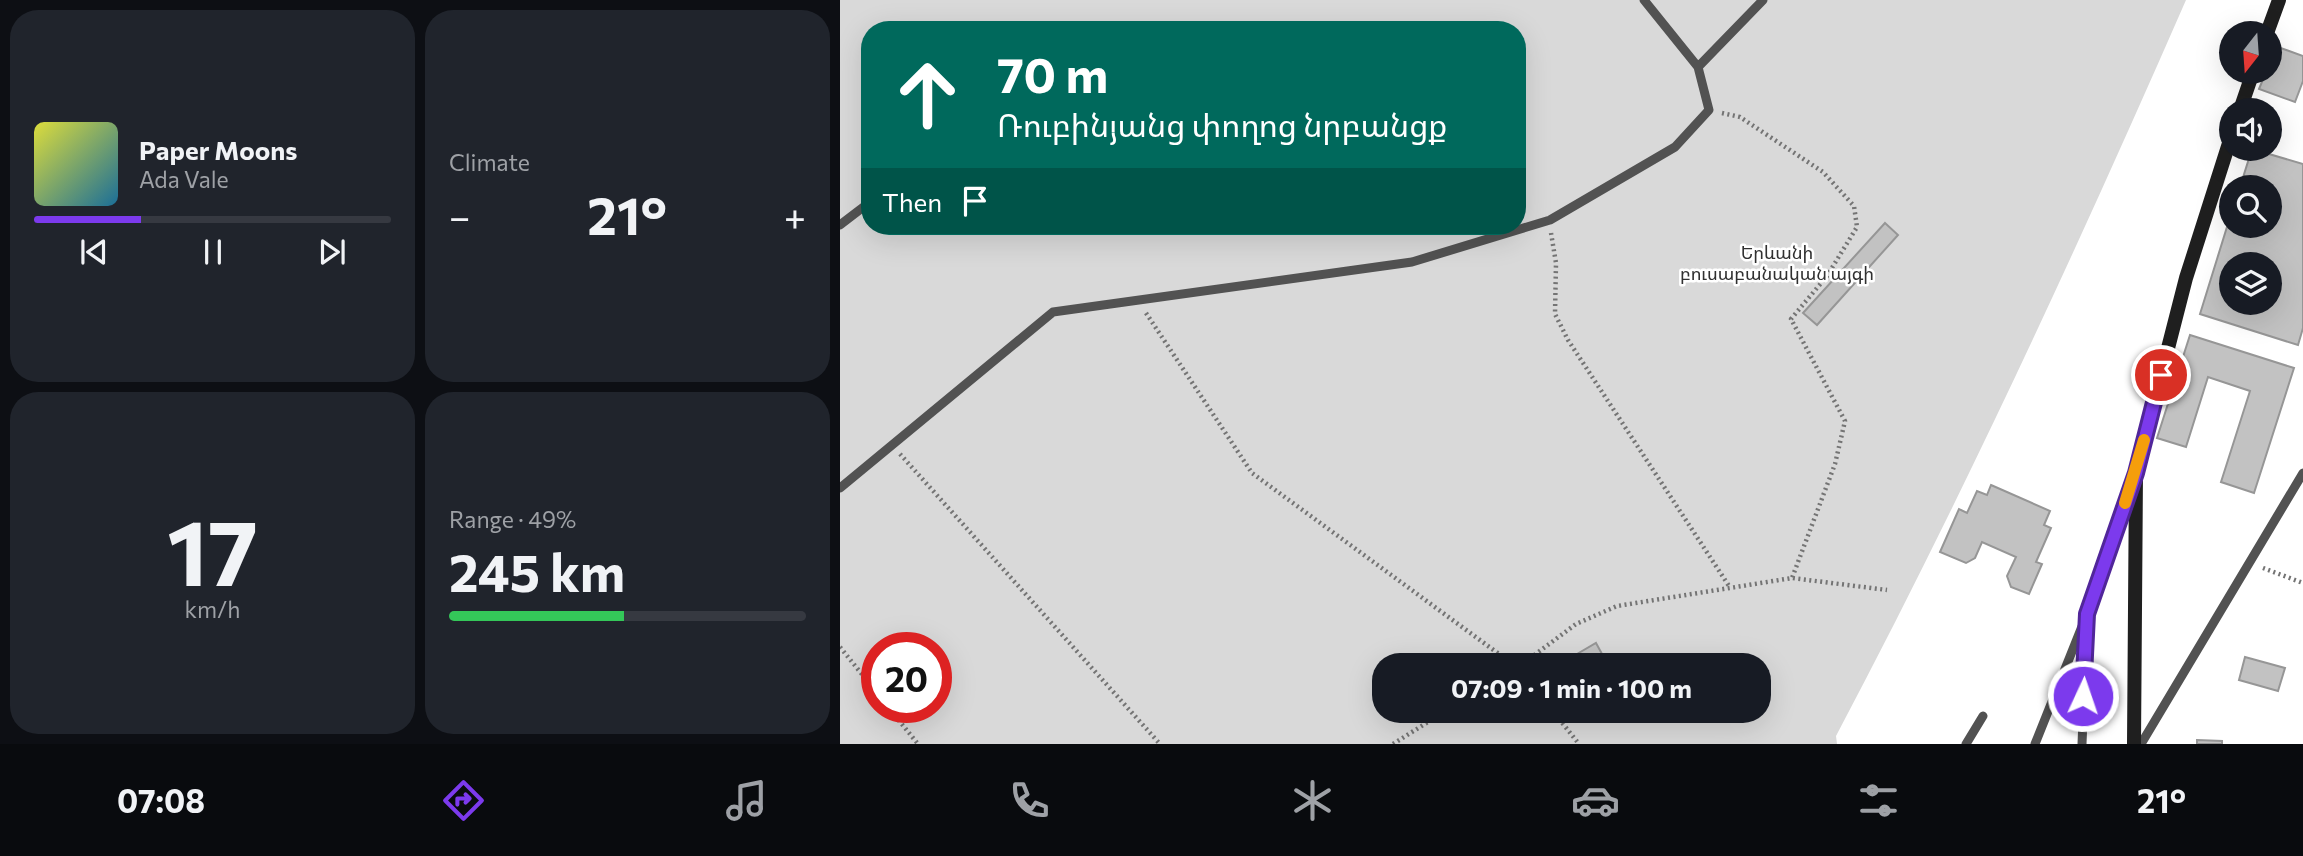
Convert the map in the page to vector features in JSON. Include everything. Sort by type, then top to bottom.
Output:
[{"type":"street","points":[[2271,21],[2279,0]]},
{"type":"street","points":[[2134,744],[2136,473],[2186,278],[2223,161]]},
{"type":"lane","points":[[1526,227],[1550,220],[1675,146],[1709,110],[1698,67],[1644,0]]},
{"type":"lane","points":[[1698,67],[1763,0]]},
{"type":"lane","points":[[840,225],[861,209]]},
{"type":"lane","points":[[840,488],[1053,312],[1412,262],[1501,235]]},
{"type":"lane","points":[[2035,744],[2087,614],[2136,473]]},
{"type":"lane","points":[[2141,744],[2303,473]]},
{"type":"lane","points":[[2082,744],[2087,614]]},
{"type":"lane","points":[[1966,744],[1983,716]]},
{"type":"path","points":[[1709,110],[1740,117],[1823,172],[1854,206],[1857,227],[1828,276],[1791,319],[1845,421],[1835,464],[1792,578]]},
{"type":"path","points":[[1550,220],[1556,263],[1555,314],[1729,586]]},
{"type":"path","points":[[1138,300],[1252,473],[1498,653]]},
{"type":"path","points":[[892,446],[1160,744]]},
{"type":"path","points":[[2250,563],[2303,583]]},
{"type":"path","points":[[1537,653],[1576,624],[1616,606],[1792,578],[1887,590]]},
{"type":"path","points":[[840,647],[861,673]]},
{"type":"path","points":[[901,723],[918,744]]},
{"type":"path","points":[[1393,744],[1426,723]]},
{"type":"path","points":[[1562,723],[1579,744]]},
{"type":"green space","name":"Երևանի բուսաբանական այգի","points":[[840,0],[2186,0],[2018,371],[1929,555],[1836,736],[1837,744],[840,744]]},
{"type":"building","points":[[2282,48],[2303,56],[2303,81],[2295,102],[2259,89],[2261,84],[2282,84]]},
{"type":"building","points":[[2282,158],[2303,164],[2303,328],[2298,345],[2200,314],[2219,253],[2219,315],[2282,315],[2282,252],[2219,252],[2224,238],[2282,238],[2282,175],[2244,175],[2248,161],[2282,161]]},
{"type":"building","points":[[1885,223],[1898,235],[1817,325],[1803,313]]},
{"type":"building","points":[[2190,335],[2294,368],[2254,493],[2221,482],[2250,391],[2208,377],[2186,447],[2157,438]]},
{"type":"building","points":[[1991,485],[2050,511],[2044,525],[2051,528],[2036,562],[2042,564],[2029,594],[2011,587],[2007,576],[2016,557],[1982,542],[1975,558],[1966,563],[1940,552],[1959,509],[1967,513],[1977,491],[1987,495]]},
{"type":"building","points":[[1596,643],[1601,653],[1579,653]]},
{"type":"building","points":[[2245,657],[2285,668],[2278,691],[2239,680]]},
{"type":"building","points":[[2197,740],[2222,741],[2222,744],[2197,744]]},
{"type":"slow traffic","points":[[2125,503],[2144,440]]},
{"type":"route","points":[[2083,696],[2087,614],[2136,473],[2161,375]]}]
